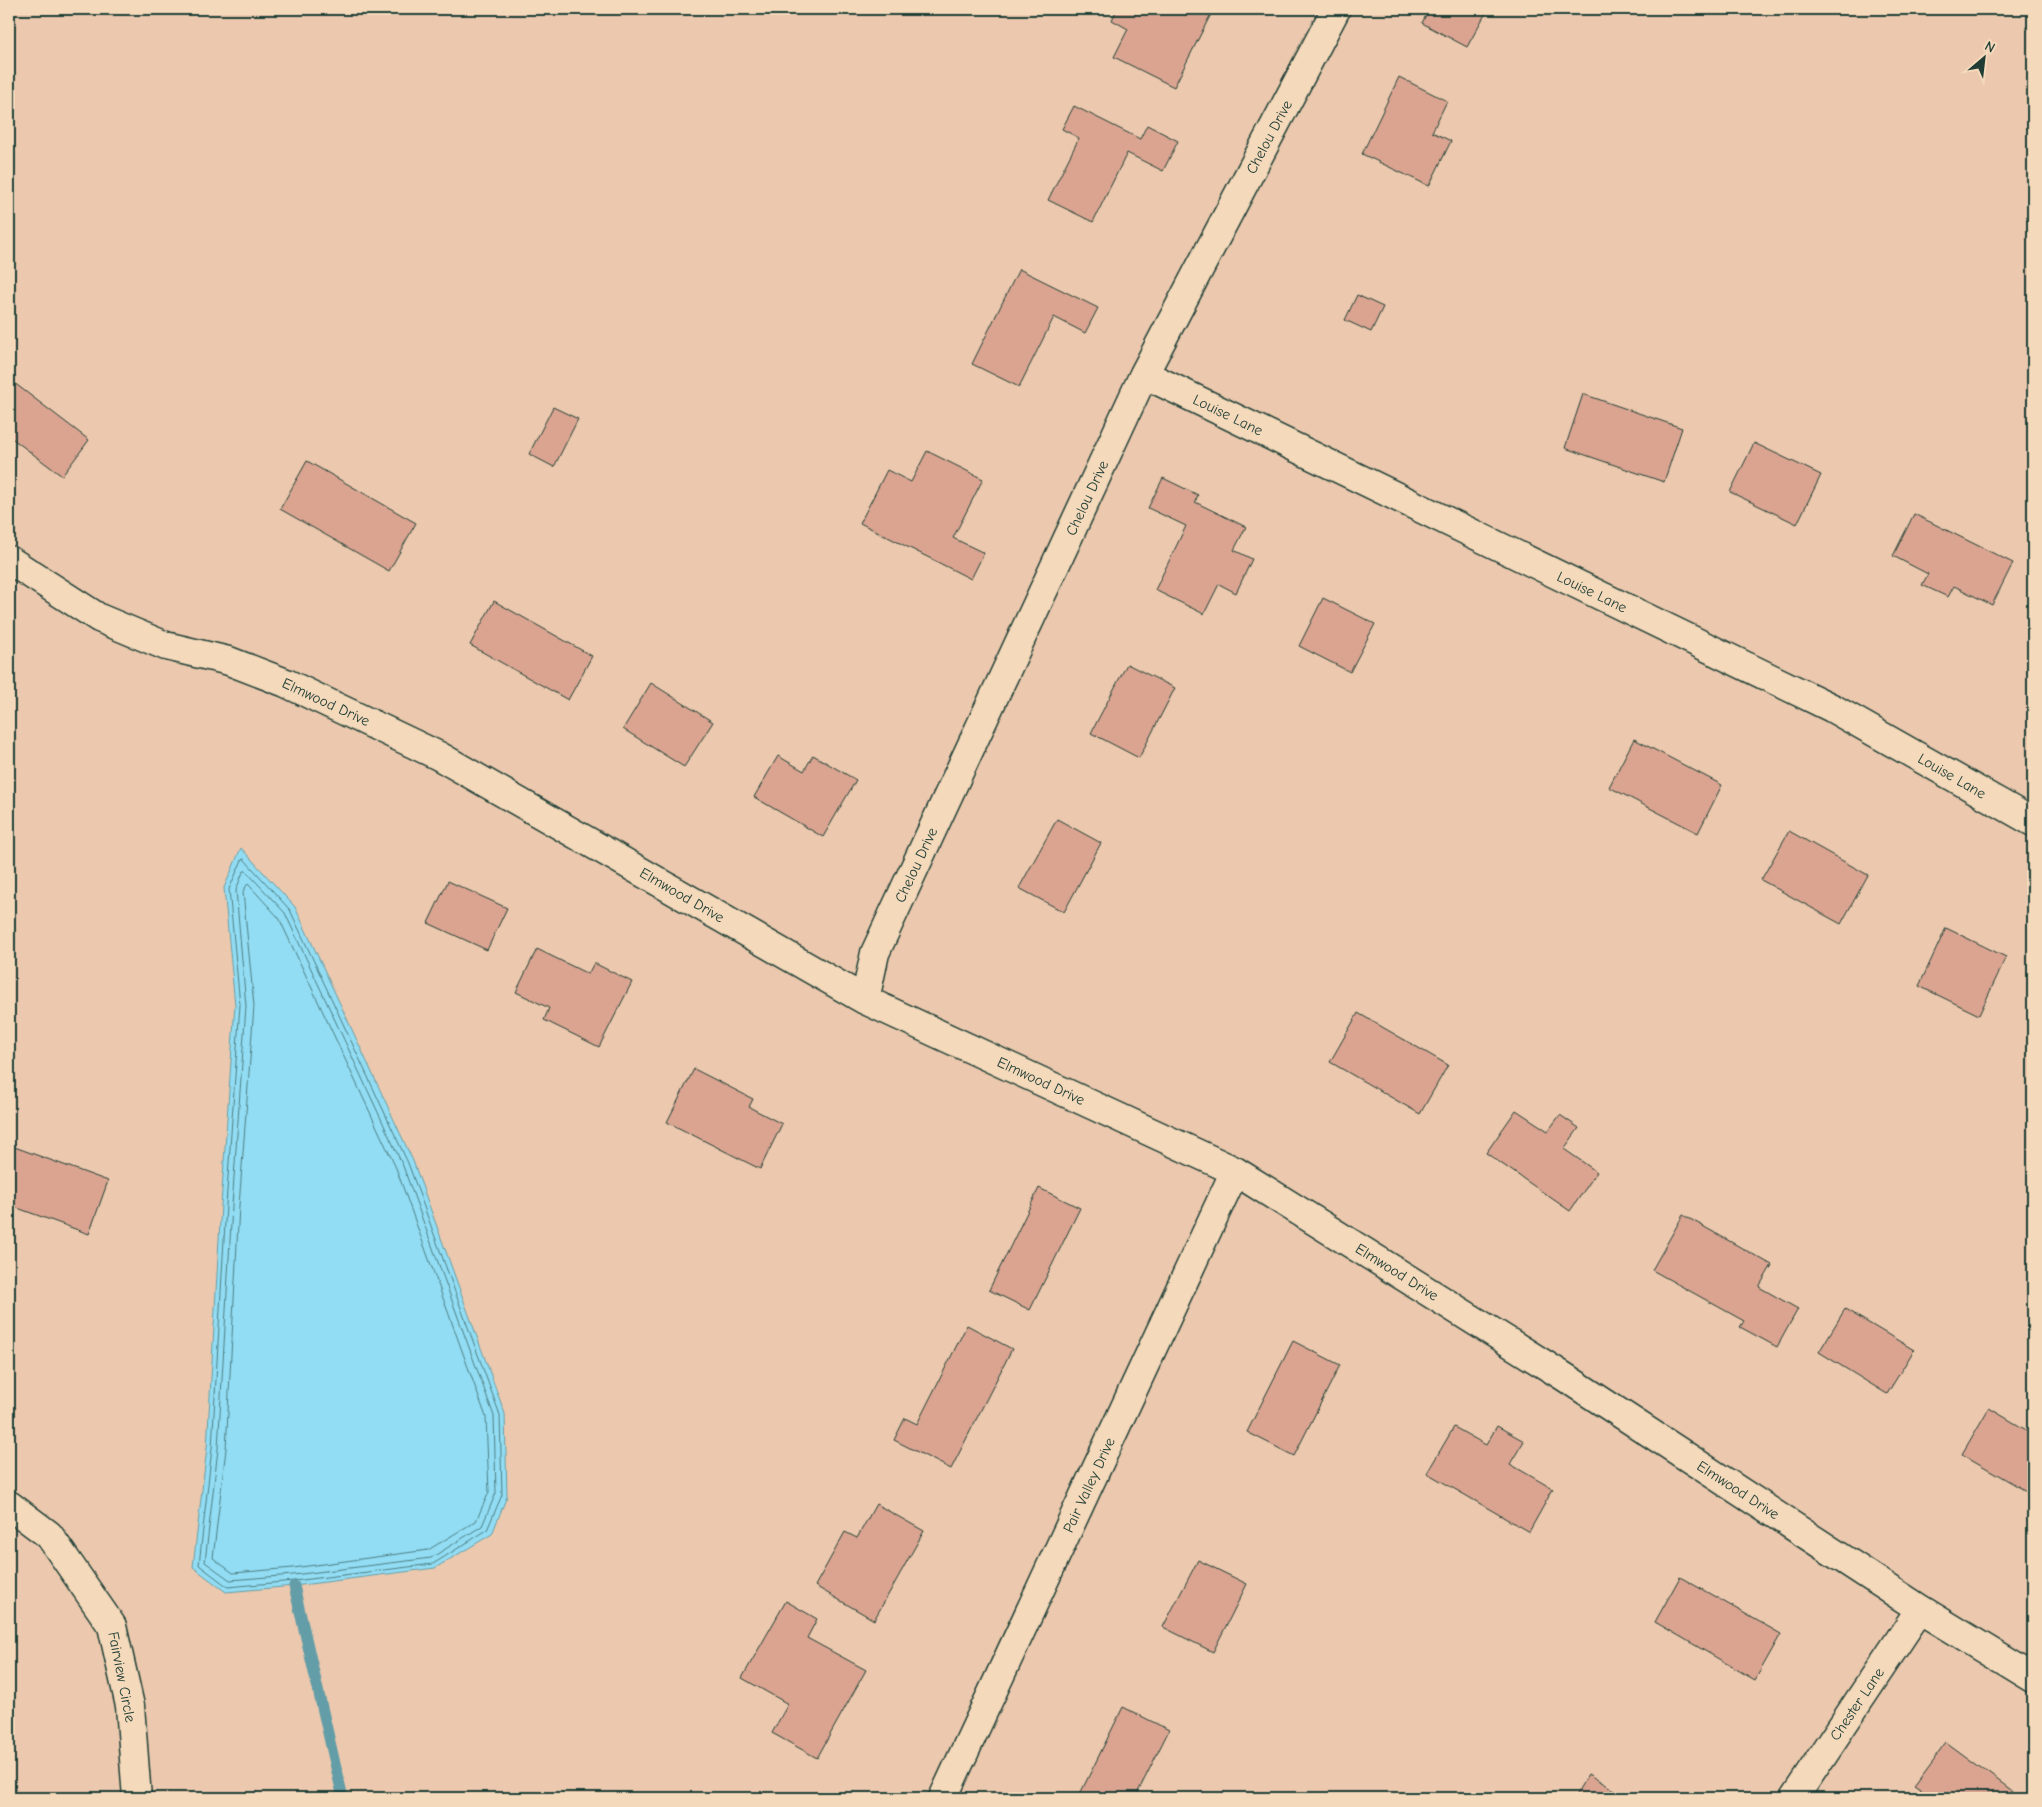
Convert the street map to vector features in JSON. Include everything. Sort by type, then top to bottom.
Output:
[{"type":"street","name":"Chelou Drive","points":[[865,1000],[875,953],[1144,374],[1336,9]]},
{"type":"street","name":"Louise Lane","points":[[1144,374],[1832,708],[2033,822]]},
{"type":"street","name":"Elmwood Drive","points":[[9,560],[99,618],[166,646],[229,661],[286,682],[439,756],[865,1000],[1235,1172],[1563,1376],[1920,1609],[2033,1678]]},
{"type":"street","name":"Pair Valley Drive","points":[[943,1798],[1235,1172]]},
{"type":"street","name":"Fairview Circle","points":[[9,1505],[49,1536],[112,1626],[130,1706],[137,1798]]},
{"type":"street","name":"Chester Lane","points":[[1794,1798],[1920,1609]]},
{"type":"water","points":[[241,848],[295,907],[413,1161],[505,1414],[507,1496],[492,1534],[435,1568],[294,1586],[226,1592],[193,1567],[207,1448],[235,1005],[224,888]]},
{"type":"building","points":[[1117,9],[1213,10],[1174,87],[1114,57],[1128,29],[1112,20]]},
{"type":"building","points":[[1429,9],[1488,9],[1467,47],[1422,23]]},
{"type":"building","points":[[1399,77],[1447,101],[1432,132],[1451,141],[1429,186],[1362,154]]},
{"type":"building","points":[[1074,106],[1140,139],[1147,125],[1178,141],[1163,171],[1127,153],[1093,222],[1048,200],[1079,138],[1062,129]]},
{"type":"building","points":[[1019,269],[1098,308],[1085,333],[1054,317],[1019,387],[972,364]]},
{"type":"building","points":[[1357,295],[1383,307],[1371,332],[1345,320]]},
{"type":"building","points":[[9,379],[89,440],[62,476],[9,436]]},
{"type":"building","points":[[1583,394],[1682,428],[1664,482],[1565,448]]},
{"type":"building","points":[[553,407],[578,419],[554,467],[529,454]]},
{"type":"building","points":[[1754,443],[1821,475],[1797,524],[1730,492]]},
{"type":"building","points":[[927,451],[983,479],[953,538],[984,553],[971,579],[860,523],[887,470],[911,482]]},
{"type":"building","points":[[307,461],[416,523],[389,571],[280,509]]},
{"type":"building","points":[[1163,478],[1198,495],[1195,502],[1246,527],[1234,550],[1252,559],[1236,593],[1219,584],[1204,614],[1155,590],[1186,526],[1148,508]]},
{"type":"building","points":[[1914,514],[2013,563],[1992,605],[1954,586],[1948,597],[1922,585],[1928,574],[1893,556]]},
{"type":"building","points":[[1323,598],[1375,624],[1350,672],[1299,646]]},
{"type":"building","points":[[494,601],[592,656],[568,700],[470,645]]},
{"type":"building","points":[[1127,664],[1175,688],[1139,758],[1091,733]]},
{"type":"building","points":[[651,683],[713,722],[684,767],[623,729]]},
{"type":"building","points":[[1634,739],[1722,785],[1698,833],[1609,787]]},
{"type":"building","points":[[813,755],[856,780],[823,837],[754,797],[778,756],[804,771]]},
{"type":"building","points":[[1057,819],[1101,843],[1064,912],[1019,888]]},
{"type":"building","points":[[1789,831],[1868,875],[1841,924],[1761,880]]},
{"type":"building","points":[[448,881],[507,908],[487,950],[428,923]]},
{"type":"building","points":[[1946,928],[2006,957],[1979,1015],[1919,986]]},
{"type":"building","points":[[537,949],[588,974],[594,963],[632,982],[599,1047],[544,1020],[549,1008],[516,992]]},
{"type":"building","points":[[1358,1013],[1448,1065],[1420,1114],[1330,1062]]},
{"type":"building","points":[[694,1069],[753,1099],[749,1107],[782,1124],[760,1169],[667,1122]]},
{"type":"building","points":[[1516,1110],[1548,1131],[1560,1115],[1579,1128],[1564,1149],[1597,1172],[1570,1211],[1486,1153]]},
{"type":"building","points":[[9,1145],[108,1181],[89,1234],[9,1205]]},
{"type":"building","points":[[1039,1188],[1080,1208],[1030,1310],[989,1290]]},
{"type":"building","points":[[1683,1215],[1772,1265],[1759,1287],[1798,1309],[1777,1347],[1740,1327],[1744,1321],[1652,1270]]},
{"type":"building","points":[[1845,1309],[1914,1350],[1887,1394],[1819,1352]]},
{"type":"building","points":[[967,1325],[1012,1349],[951,1469],[894,1440],[905,1418],[917,1424]]},
{"type":"building","points":[[1293,1341],[1340,1365],[1294,1456],[1247,1432]]},
{"type":"building","points":[[1989,1408],[2033,1434],[2033,1495],[1962,1454]]},
{"type":"building","points":[[1497,1426],[1524,1441],[1510,1464],[1553,1489],[1529,1532],[1427,1473],[1454,1427],[1486,1445]]},
{"type":"building","points":[[876,1504],[924,1531],[874,1620],[815,1586],[845,1532],[857,1538]]},
{"type":"building","points":[[1198,1560],[1247,1584],[1213,1652],[1163,1627]]},
{"type":"building","points":[[1680,1577],[1781,1634],[1755,1680],[1655,1622]]},
{"type":"building","points":[[786,1601],[817,1619],[807,1638],[866,1670],[817,1758],[772,1733],[788,1704],[742,1678]]},
{"type":"building","points":[[1123,1707],[1169,1730],[1135,1798],[1078,1798]]},
{"type":"building","points":[[1946,1742],[2022,1798],[1933,1798],[1914,1785]]},
{"type":"building","points":[[1588,1774],[1628,1798],[1574,1798]]},
{"type":"waterway","points":[[294,1586],[343,1798]]}]
